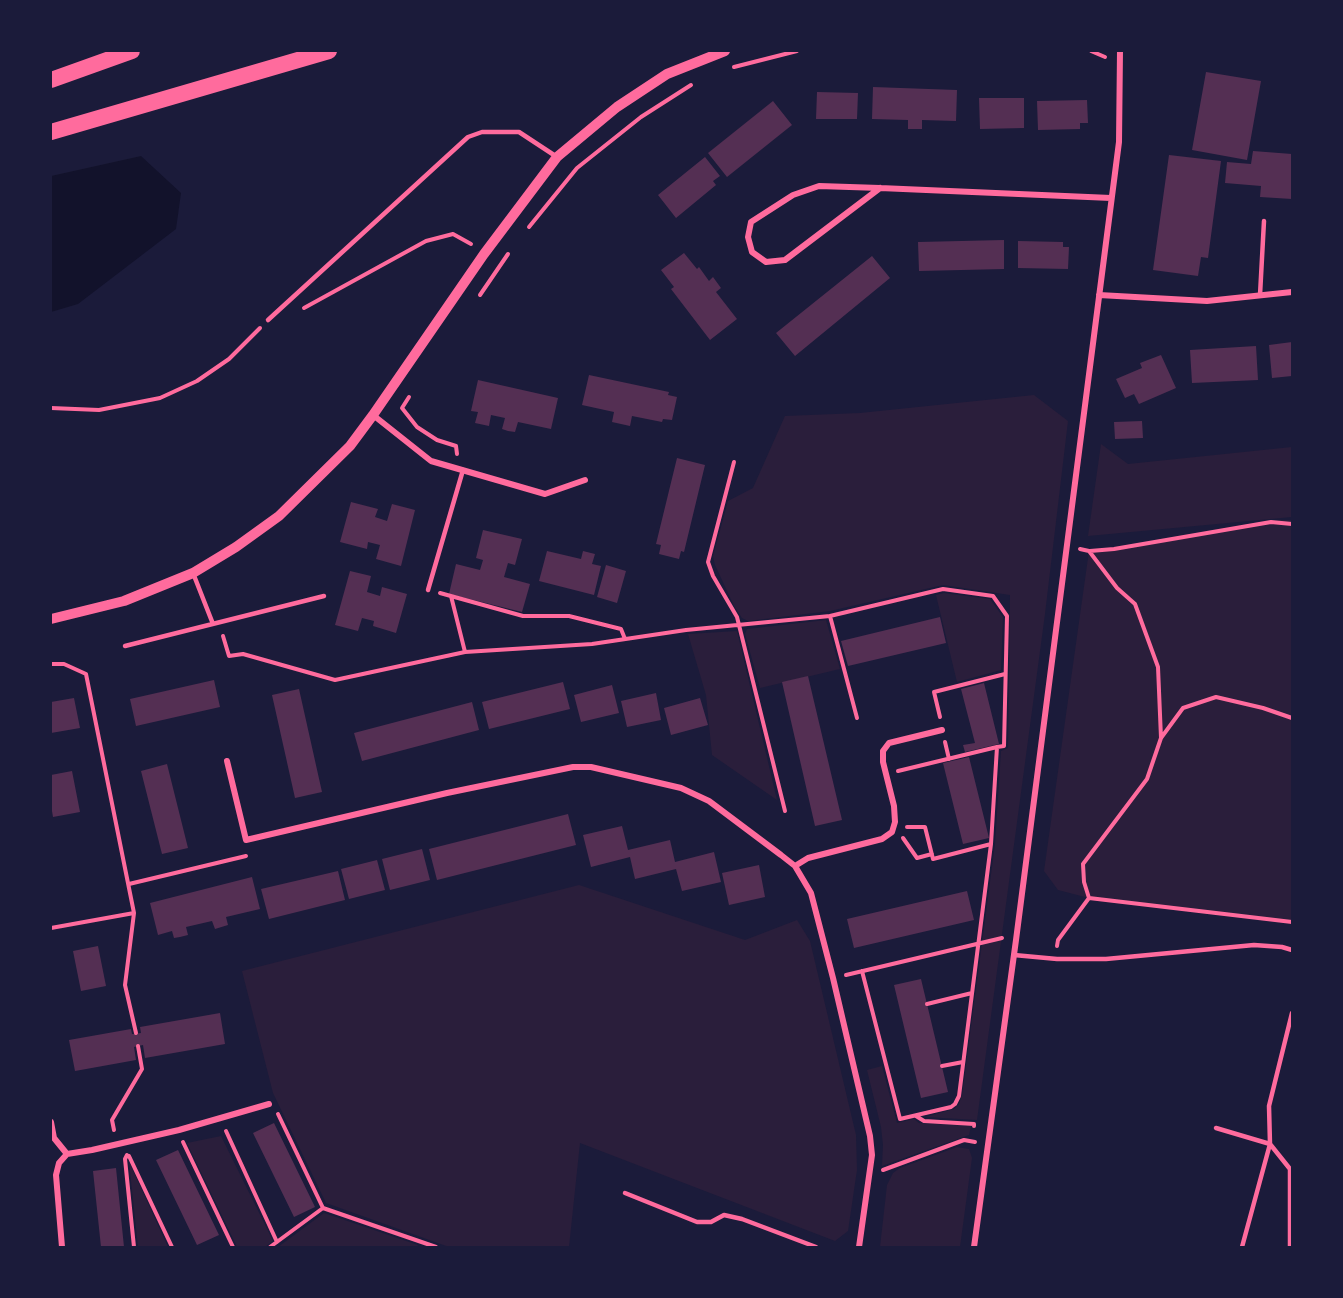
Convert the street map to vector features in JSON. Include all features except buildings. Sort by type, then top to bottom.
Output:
[{"type":"highway","points":[[51,80],[132,51]]},
{"type":"highway","points":[[51,132],[329,51]]},
{"type":"street","points":[[51,619],[124,601],[193,573],[237,547],[279,516],[350,446],[484,254],[557,157],[617,107],[668,74],[725,51]]},
{"type":"street","points":[[974,1247],[1119,142],[1120,51]]},
{"type":"street","points":[[880,188],[785,260],[766,262],[752,252],[748,237],[751,222],[793,195],[819,186],[880,188],[1111,198]]},
{"type":"street","points":[[1099,295],[1207,301],[1292,292]]},
{"type":"street","points":[[373,415],[431,461],[545,494],[585,480]]},
{"type":"street","points":[[795,866],[808,858],[882,839],[892,832],[895,822],[894,806],[882,762],[882,751],[889,743],[942,730]]},
{"type":"street","points":[[227,761],[246,840],[470,788],[573,767],[591,767],[681,788],[709,801],[795,866],[811,892],[870,1136],[872,1155],[859,1247]]},
{"type":"street","points":[[62,1247],[56,1175],[59,1163],[67,1154],[122,1143],[269,1104]]},
{"type":"street","points":[[51,1122],[54,1138],[67,1154]]},
{"type":"lane","points":[[268,320],[468,137],[482,132],[519,132],[557,157]]},
{"type":"lane","points":[[1260,295],[1264,221]]},
{"type":"lane","points":[[428,590],[461,470]]},
{"type":"lane","points":[[193,573],[216,623]]},
{"type":"lane","points":[[125,645],[324,596]]},
{"type":"lane","points":[[1014,955],[1057,959],[1106,959],[1254,945],[1292,950]]},
{"type":"lane","points":[[1242,1247],[1270,1144],[1269,1106],[1292,1014]]},
{"type":"lane","points":[[1216,1128],[1270,1144],[1290,1169],[1290,1247]]},
{"type":"lane","points":[[625,1193],[697,1222],[711,1222],[724,1215],[742,1219],[816,1247]]},
{"type":"path","points":[[726,69],[797,51]]},
{"type":"path","points":[[525,232],[577,168],[641,117],[698,81]]},
{"type":"path","points":[[477,299],[512,249]]},
{"type":"path","points":[[414,388],[402,408],[417,427],[437,440],[456,446],[461,470]]},
{"type":"path","points":[[734,462],[708,562],[740,626],[785,811]]},
{"type":"path","points":[[1066,546],[1089,551],[1137,546],[1271,522],[1292,524]]},
{"type":"path","points":[[1089,551],[1118,588],[1135,604],[1158,667],[1161,738]]},
{"type":"path","points":[[216,623],[229,656],[243,654],[335,680],[465,652],[592,644],[686,630],[830,616],[943,589],[993,596],[1007,616],[1004,746],[914,767]]},
{"type":"path","points":[[428,590],[523,616],[569,615],[621,629],[625,639]]},
{"type":"path","points":[[451,596],[465,652]]},
{"type":"path","points":[[830,616],[857,718]]},
{"type":"path","points":[[51,664],[64,664],[86,674],[134,913],[125,985],[136,1033]]},
{"type":"path","points":[[936,701],[934,692],[1005,674]]},
{"type":"path","points":[[1089,898],[1084,882],[1083,864],[1147,779],[1161,738],[1183,708],[1216,698],[1263,708],[1292,718]]},
{"type":"path","points":[[862,971],[900,1119],[951,1107],[959,1096],[991,844],[997,747]]},
{"type":"path","points":[[925,827],[933,859],[991,844]]},
{"type":"path","points":[[129,884],[249,855],[246,840]]},
{"type":"path","points":[[917,858],[932,854]]},
{"type":"path","points":[[1089,898],[1292,922]]},
{"type":"path","points":[[1057,959],[1058,940],[1089,898]]},
{"type":"path","points":[[51,927],[134,913]]},
{"type":"path","points":[[833,978],[978,942],[1001,938],[1016,940]]},
{"type":"path","points":[[927,1004],[972,993]]},
{"type":"path","points":[[138,1046],[142,1069],[112,1120],[115,1132],[172,1247]]},
{"type":"path","points":[[942,1066],[963,1062]]},
{"type":"path","points":[[269,1104],[280,1115],[324,1208],[436,1247]]},
{"type":"path","points":[[870,1175],[964,1140],[974,1142],[974,1124],[924,1121],[916,1116]]},
{"type":"path","points":[[222,1117],[277,1242]]},
{"type":"path","points":[[186,1150],[233,1247]]},
{"type":"path","points":[[127,1154],[125,1159],[134,1247]]},
{"type":"path","points":[[270,1247],[324,1208]]},
{"type":"shaded area","points":[[141,156],[181,193],[176,229],[78,304],[51,312],[51,176]]},
{"type":"shaded area","points":[[1034,395],[1068,421],[1045,614],[977,1120],[925,1117],[954,1109],[959,1104],[962,1095],[995,844],[1001,751],[1008,748],[1010,595],[943,585],[830,611],[748,621],[742,618],[734,606],[713,556],[728,501],[753,488],[785,416],[860,413]]},
{"type":"shaded area","points":[[1101,444],[1128,464],[1292,447],[1292,517],[1088,536]]},
{"type":"shaded area","points":[[1280,520],[1292,520],[1292,922],[1089,898],[1058,890],[1044,871],[1089,551],[1127,549]]},
{"type":"shaded area","points":[[944,593],[990,599],[1003,617],[1001,670],[957,682],[936,595]]},
{"type":"shaded area","points":[[826,620],[840,669],[760,688],[745,634],[747,629]]},
{"type":"shaded area","points":[[737,631],[777,800],[712,755],[706,695],[688,634]]},
{"type":"shaded area","points":[[579,885],[745,940],[797,920],[810,941],[856,1135],[857,1170],[848,1231],[835,1241],[580,1143],[569,1247],[449,1247],[326,1203],[273,1093],[242,971]]},
{"type":"shaded area","points":[[882,1066],[897,1123],[914,1119],[919,1123],[971,1126],[969,1135],[882,1166],[881,1127],[867,1070]]},
{"type":"shaded area","points":[[221,1136],[273,1241],[265,1247],[237,1247],[187,1143]]},
{"type":"shaded area","points":[[957,1147],[969,1149],[972,1158],[960,1247],[880,1247],[887,1185],[893,1173],[900,1168]]},
{"type":"shaded area","points":[[129,1162],[168,1247],[138,1247]]},
{"type":"shaded area","points":[[324,1213],[418,1245],[417,1247],[278,1247]]}]
